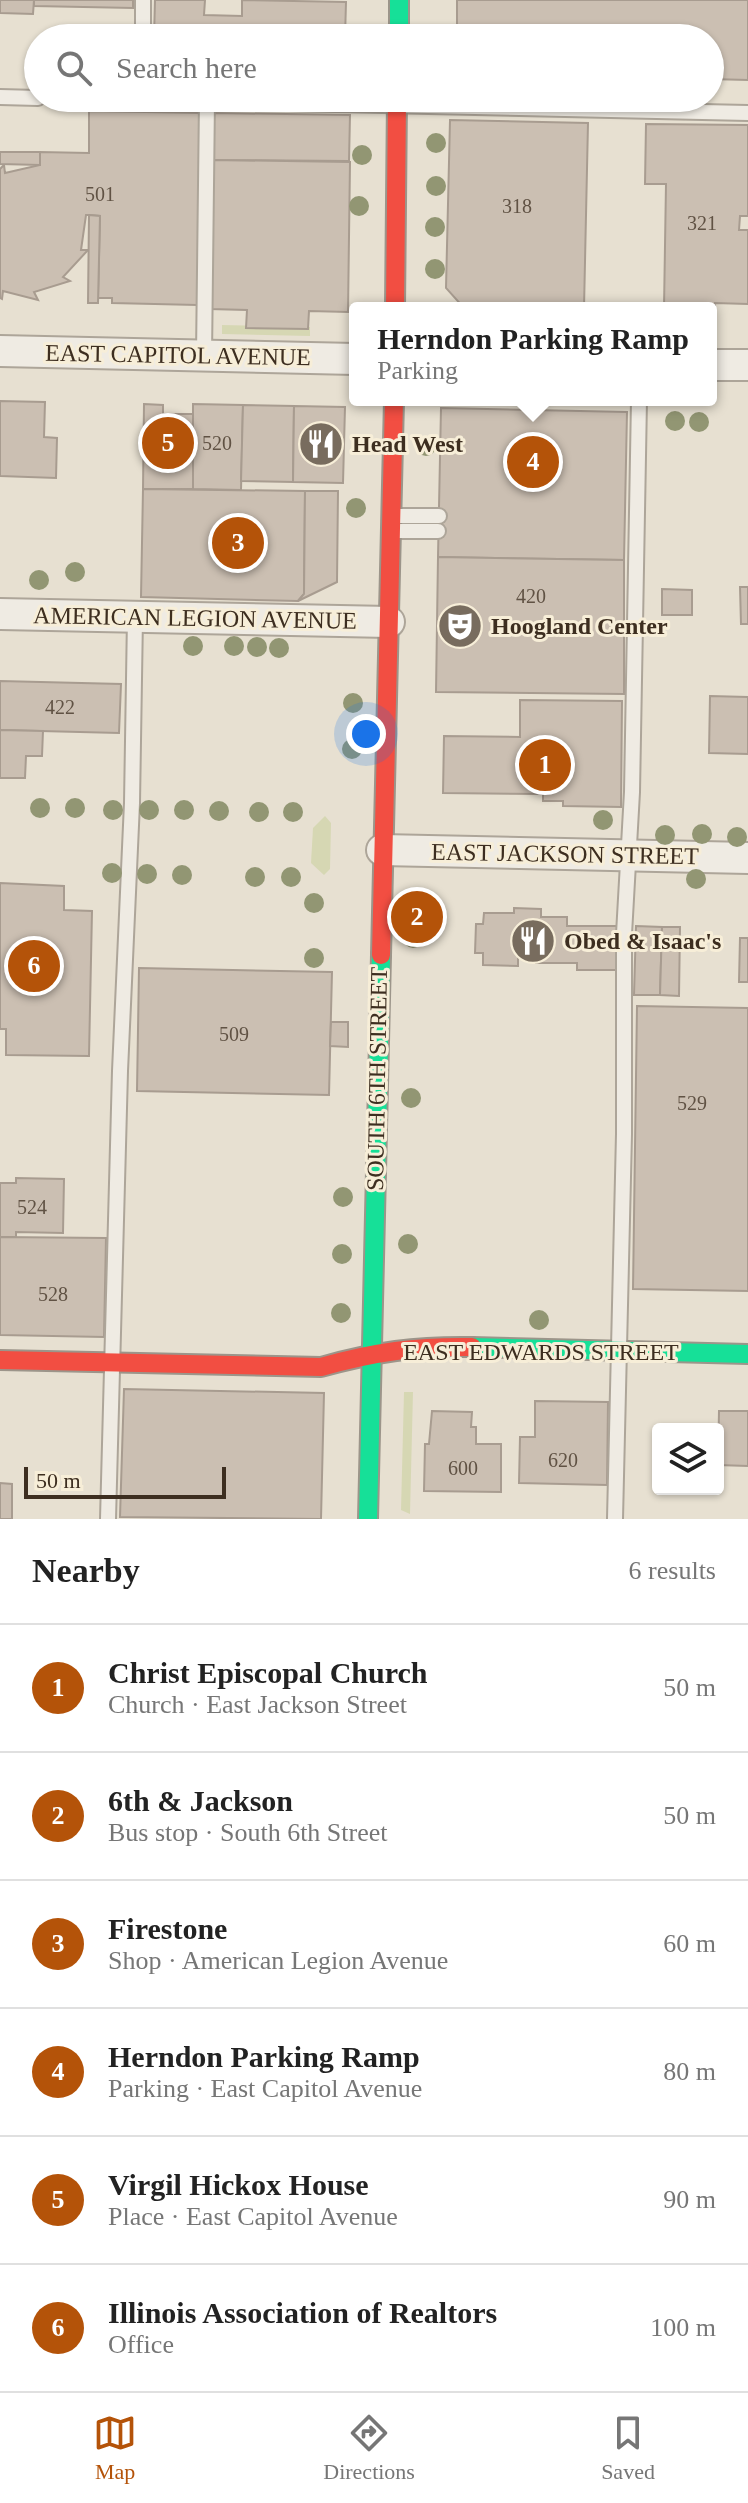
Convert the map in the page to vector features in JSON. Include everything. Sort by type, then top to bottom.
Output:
[{"type":"main road","points":[[399,0],[399,24]]},
{"type":"main road","points":[[395,302],[397,112]]},
{"type":"main road","name":"SOUTH 6TH STREET","points":[[368,1519],[394,406]]},
{"type":"main road","name":"EAST EDWARDS STREET","points":[[0,1360],[321,1367],[371,1353],[428,1346],[748,1354]]},
{"type":"street","name":"EAST CAPITOL AVENUE","points":[[0,351],[349,359]]},
{"type":"street","points":[[717,365],[748,365]]},
{"type":"street","name":"AMERICAN LEGION AVENUE","points":[[0,614],[389,622]]},
{"type":"street","name":"EAST JACKSON STREET","points":[[382,850],[748,858]]},
{"type":"lane","points":[[143,0],[143,24]]},
{"type":"lane","points":[[0,97],[24,98]]},
{"type":"lane","points":[[204,356],[207,112]]},
{"type":"lane","points":[[716,112],[748,113]]},
{"type":"lane","points":[[615,1519],[639,406]]},
{"type":"lane","points":[[391,524],[438,523]]},
{"type":"lane","points":[[108,1519],[135,617]]},
{"type":"green space","points":[[222,325],[310,327],[310,336],[222,334]]},
{"type":"green space","points":[[325,816],[331,823],[330,869],[324,875],[311,863],[313,828]]},
{"type":"green space","points":[[404,1392],[413,1392],[410,1514],[401,1510]]},
{"type":"building","points":[[0,0],[34,0],[33,14],[0,13]]},
{"type":"building","points":[[34,0],[133,0],[133,8],[34,6]]},
{"type":"building","points":[[155,0],[205,0],[204,15],[242,16],[242,0],[346,2],[345,24],[154,24]]},
{"type":"building","points":[[457,0],[748,0],[748,80],[724,79],[724,24],[457,24]]},
{"type":"building","points":[[89,112],[202,113],[197,305],[112,303],[112,298],[98,298],[100,216],[89,215],[86,215],[81,250],[88,250],[63,277],[70,281],[34,292],[38,300],[3,291],[0,298],[0,169],[4,165],[5,173],[40,165],[40,152],[89,153]]},
{"type":"building","points":[[213,113],[350,115],[349,161],[213,160]]},
{"type":"building","points":[[450,120],[588,123],[584,302],[459,302],[446,288]]},
{"type":"building","points":[[646,124],[748,125],[748,216],[740,216],[739,230],[748,230],[748,304],[664,302],[666,184],[645,184]]},
{"type":"building","points":[[0,152],[40,152],[40,165],[0,164]]},
{"type":"building","points":[[212,160],[350,162],[348,312],[309,311],[308,329],[246,328],[247,310],[210,309]]},
{"type":"building","points":[[89,215],[100,216],[98,303],[88,303]]},
{"type":"building","points":[[0,401],[45,402],[44,437],[57,438],[56,478],[0,476]]},
{"type":"building","points":[[144,404],[163,405],[163,414],[193,414],[193,489],[143,489]]},
{"type":"building","points":[[193,404],[243,405],[241,490],[193,489]]},
{"type":"building","points":[[243,405],[294,406],[293,482],[241,481]]},
{"type":"building","points":[[294,406],[345,407],[343,483],[293,482]]},
{"type":"building","points":[[441,408],[627,412],[624,560],[438,557]]},
{"type":"building","points":[[143,489],[305,491],[304,594],[298,601],[141,597]]},
{"type":"building","points":[[305,491],[338,491],[337,582],[298,601],[304,594]]},
{"type":"building","points":[[438,557],[624,560],[624,694],[436,692]]},
{"type":"building","points":[[740,587],[748,587],[748,624],[741,624]]},
{"type":"building","points":[[662,589],[692,590],[692,615],[662,615]]},
{"type":"building","points":[[0,681],[121,684],[119,733],[0,730]]},
{"type":"building","points":[[710,696],[748,697],[748,754],[709,753]]},
{"type":"building","points":[[520,700],[622,701],[621,807],[563,806],[563,801],[543,801],[543,794],[443,793],[444,736],[520,737]]},
{"type":"building","points":[[0,730],[43,731],[42,756],[26,756],[25,778],[0,778]]},
{"type":"building","points":[[0,883],[64,886],[64,910],[92,911],[89,1056],[6,1055],[6,1029],[0,1029]]},
{"type":"building","points":[[514,908],[541,909],[541,917],[567,917],[567,926],[618,926],[617,970],[577,970],[577,963],[536,963],[536,952],[518,951],[518,966],[483,965],[483,953],[475,953],[476,924],[483,924],[484,913],[514,913]]},
{"type":"building","points":[[636,926],[662,927],[660,995],[634,995]]},
{"type":"building","points":[[662,927],[680,927],[679,996],[660,995]]},
{"type":"building","points":[[740,938],[748,938],[748,982],[739,982]]},
{"type":"building","points":[[139,968],[332,972],[329,1095],[137,1091]]},
{"type":"building","points":[[637,1006],[748,1008],[748,1291],[633,1289]]},
{"type":"building","points":[[331,1022],[348,1022],[348,1047],[330,1046]]},
{"type":"building","points":[[16,1178],[64,1179],[63,1233],[16,1232],[16,1237],[0,1237],[0,1183],[16,1183]]},
{"type":"building","points":[[0,1237],[106,1238],[104,1337],[0,1335]]},
{"type":"building","points":[[124,1389],[324,1393],[321,1519],[120,1517]]},
{"type":"building","points":[[535,1401],[608,1402],[607,1485],[519,1483],[520,1437],[535,1437]]},
{"type":"building","points":[[432,1411],[472,1412],[471,1427],[476,1427],[476,1444],[501,1444],[501,1492],[424,1491],[425,1444],[429,1444]]},
{"type":"building","points":[[719,1411],[748,1411],[748,1466],[724,1465],[724,1423],[719,1423]]},
{"type":"building","points":[[0,1483],[12,1484],[12,1519],[0,1519]]},
{"type":"traffic: fast","points":[[399,0],[399,24]]},
{"type":"traffic: fast","points":[[368,1519],[381,955]]},
{"type":"traffic: fast","points":[[472,1347],[748,1354]]},
{"type":"traffic: jam","points":[[395,302],[397,112]]},
{"type":"traffic: jam","points":[[381,955],[394,406]]},
{"type":"traffic: jam","points":[[0,1360],[321,1367],[396,1351],[472,1347]]},
{"type":"place","name":"Virgil Hickox House","points":[[168,443]]},
{"type":"place","name":"Head West","points":[[321,444]]},
{"type":"place","name":"Herndon Parking Ramp","points":[[533,462]]},
{"type":"place","name":"Firestone","points":[[238,543]]},
{"type":"place","name":"Hoogland Center","points":[[460,626]]},
{"type":"place","name":"Christ Episcopal Church","points":[[545,765]]},
{"type":"place","name":"6th & Jackson","points":[[417,917]]},
{"type":"place","name":"Obed & Isaac's","points":[[533,941]]},
{"type":"place","name":"Illinois Association of Realtors","points":[[34,966]]}]
